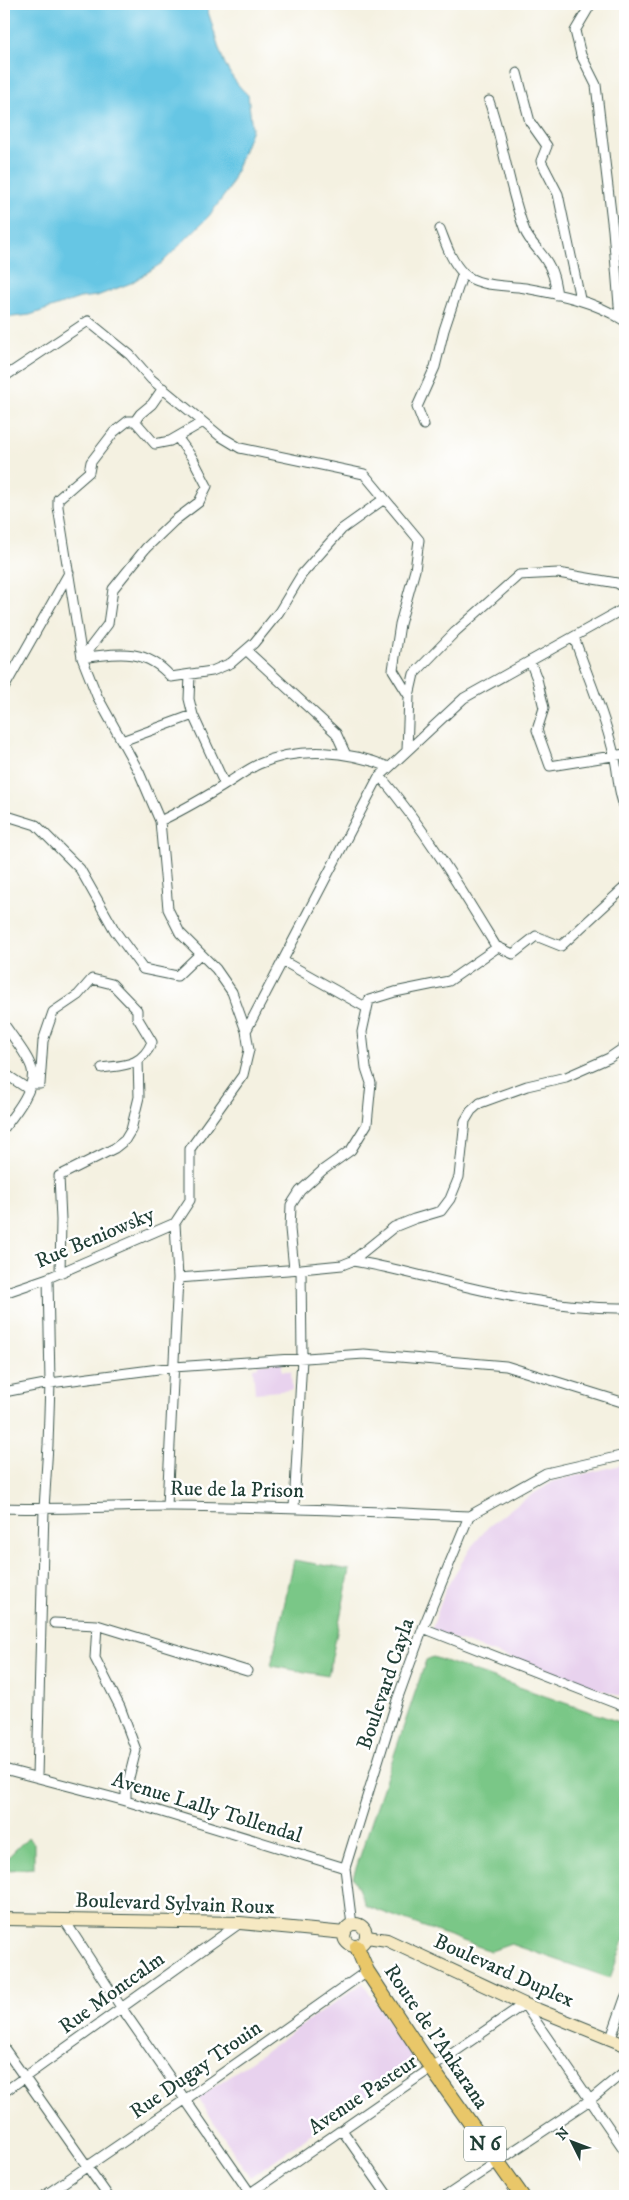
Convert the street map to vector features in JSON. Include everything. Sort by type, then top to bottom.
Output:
[{"type":"main road","name":"Boulevard Sylvain Roux","points":[[4,1919],[240,1923],[348,1929]]},
{"type":"main road","name":"Route de l'Ankarana","points":[[362,1942],[347,1943],[348,1929],[363,1927],[362,1942],[367,1971],[432,2069],[522,2196]]},
{"type":"main road","name":"Boulevard Duplex","points":[[362,1942],[387,1940],[524,2004],[625,2045]]},
{"type":"street","points":[[591,4],[575,31],[582,55],[596,85],[623,320]]},
{"type":"street","points":[[517,73],[530,122],[547,146],[541,161],[558,194],[580,300]]},
{"type":"street","points":[[488,101],[502,142],[517,210],[526,234],[546,260],[555,278],[557,295]]},
{"type":"street","points":[[440,229],[454,262],[476,282],[580,300],[623,320]]},
{"type":"street","points":[[424,425],[416,407],[435,367],[444,330],[464,273]]},
{"type":"street","points":[[4,378],[88,321],[130,355],[151,379],[220,436],[240,448],[364,474],[419,540],[415,570],[400,624],[393,670],[409,696]]},
{"type":"street","points":[[135,421],[152,404],[163,388]]},
{"type":"street","points":[[203,422],[170,441],[155,444],[135,421],[128,421],[114,432],[91,462],[89,472],[58,499],[82,658],[97,696],[139,772],[160,821],[168,909],[180,933],[216,969],[232,992],[246,1031]]},
{"type":"street","points":[[82,658],[108,624],[113,589],[146,548],[174,521],[199,502],[207,486],[193,459],[177,437]]},
{"type":"street","points":[[82,658],[136,654],[161,666],[171,677],[190,676],[212,671],[231,663],[246,650],[279,612],[302,574],[342,529],[384,499]]},
{"type":"street","points":[[4,688],[68,573]]},
{"type":"street","points":[[407,750],[409,696],[414,674],[455,632],[519,575],[558,573],[617,583],[625,588]]},
{"type":"street","points":[[246,1031],[380,776],[464,698],[625,608]]},
{"type":"street","points":[[574,637],[600,704],[615,756],[620,798],[625,808]]},
{"type":"street","points":[[246,650],[336,733],[346,755]]},
{"type":"street","points":[[530,662],[537,679],[544,708],[537,730],[550,766],[625,754]]},
{"type":"street","points":[[190,676],[188,698],[193,715],[225,784]]},
{"type":"street","points":[[122,741],[193,715]]},
{"type":"street","points":[[160,821],[258,764],[285,755],[319,752],[346,755],[368,758],[389,768]]},
{"type":"street","points":[[380,776],[414,818],[451,873],[497,948]]},
{"type":"street","points":[[4,815],[36,825],[80,869],[114,931],[143,969],[177,976],[200,954]]},
{"type":"street","points":[[294,1508],[302,1358],[297,1269],[290,1229],[291,1205],[300,1191],[323,1170],[351,1150],[367,1124],[371,1083],[366,1068],[362,1032],[369,1000],[394,992],[449,981],[498,947],[512,954],[536,936],[560,946],[625,887]]},
{"type":"street","points":[[283,961],[367,1008]]},
{"type":"street","points":[[4,1073],[30,1087],[40,1084],[43,1041],[53,1012],[78,995],[92,979],[112,984],[137,1010],[137,1017],[152,1042],[147,1054],[131,1064],[102,1068]]},
{"type":"street","points":[[4,1024],[32,1070],[30,1087],[19,1109],[4,1128]]},
{"type":"street","name":"Rue Beniowsky","points":[[4,1293],[48,1278],[175,1223],[190,1200],[190,1148],[242,1075],[248,1050],[246,1031]]},
{"type":"street","points":[[178,1278],[297,1269],[342,1264],[352,1261],[394,1227],[414,1219],[441,1212],[450,1199],[458,1177],[465,1121],[471,1111],[480,1103],[527,1086],[566,1077],[609,1058],[622,1049],[625,1059]]},
{"type":"street","points":[[60,1272],[61,1220],[58,1176],[115,1148],[125,1140],[131,1130],[138,1097],[138,1060]]},
{"type":"street","points":[[167,1506],[178,1278],[175,1223]]},
{"type":"street","points":[[352,1261],[381,1265],[510,1295],[595,1308],[625,1308]]},
{"type":"street","points":[[37,1777],[44,1510],[50,1384],[48,1278]]},
{"type":"street","points":[[4,1392],[174,1366],[364,1354],[506,1366],[625,1403]]},
{"type":"street","points":[[470,1516],[546,1473],[625,1455]]},
{"type":"street","name":"Rue de la Prison","points":[[4,1508],[44,1510],[167,1506],[294,1508],[470,1516]]},
{"type":"street","name":"Boulevard Cayla","points":[[345,1868],[396,1700],[423,1628],[470,1516]]},
{"type":"street","points":[[54,1623],[96,1625],[247,1671]]},
{"type":"street","points":[[96,1625],[94,1658],[120,1707],[136,1750],[126,1790],[126,1801]]},
{"type":"street","points":[[423,1628],[625,1707]]},
{"type":"street","name":"Avenue Lally Tollendal","points":[[4,1769],[126,1801],[345,1868]]},
{"type":"street","points":[[345,1868],[348,1929]]},
{"type":"street","points":[[65,1921],[249,2195]]},
{"type":"street","name":"Rue Montcalm","points":[[4,2092],[240,1923]]},
{"type":"street","name":"Rue Dugay Trouin","points":[[44,2196],[186,2099],[367,1971]]},
{"type":"street","points":[[611,2038],[625,1998]]},
{"type":"street","points":[[524,2004],[625,2151]]},
{"type":"street","name":"Avenue Pasteur","points":[[249,2195],[524,2004]]},
{"type":"street","points":[[4,2048],[108,2196]]},
{"type":"street","points":[[446,2196],[590,2100],[625,2071]]},
{"type":"street","points":[[342,2130],[388,2196]]},
{"type":"shaded area","points":[[282,1362],[282,1371],[291,1371],[292,1390],[255,1393],[253,1368],[258,1367],[258,1364]]},
{"type":"shaded area","points":[[625,1464],[625,1698],[431,1631],[446,1588],[472,1546],[488,1527],[517,1504],[554,1481]]},
{"type":"shaded area","points":[[363,1983],[416,2063],[250,2177],[198,2098]]},
{"type":"green space","points":[[294,1560],[350,1570],[328,1676],[271,1666]]},
{"type":"green space","points":[[433,1657],[625,1724],[625,1938],[610,1978],[511,1944],[491,1951],[366,1906],[353,1877],[426,1660]]},
{"type":"green space","points":[[28,1837],[34,1843],[34,1868],[9,1870],[4,1868],[4,1861]]},
{"type":"water","points":[[4,4],[205,4],[225,64],[238,85],[248,95],[252,129],[229,189],[209,216],[162,263],[131,283],[97,296],[80,298],[30,315],[4,318]]}]
